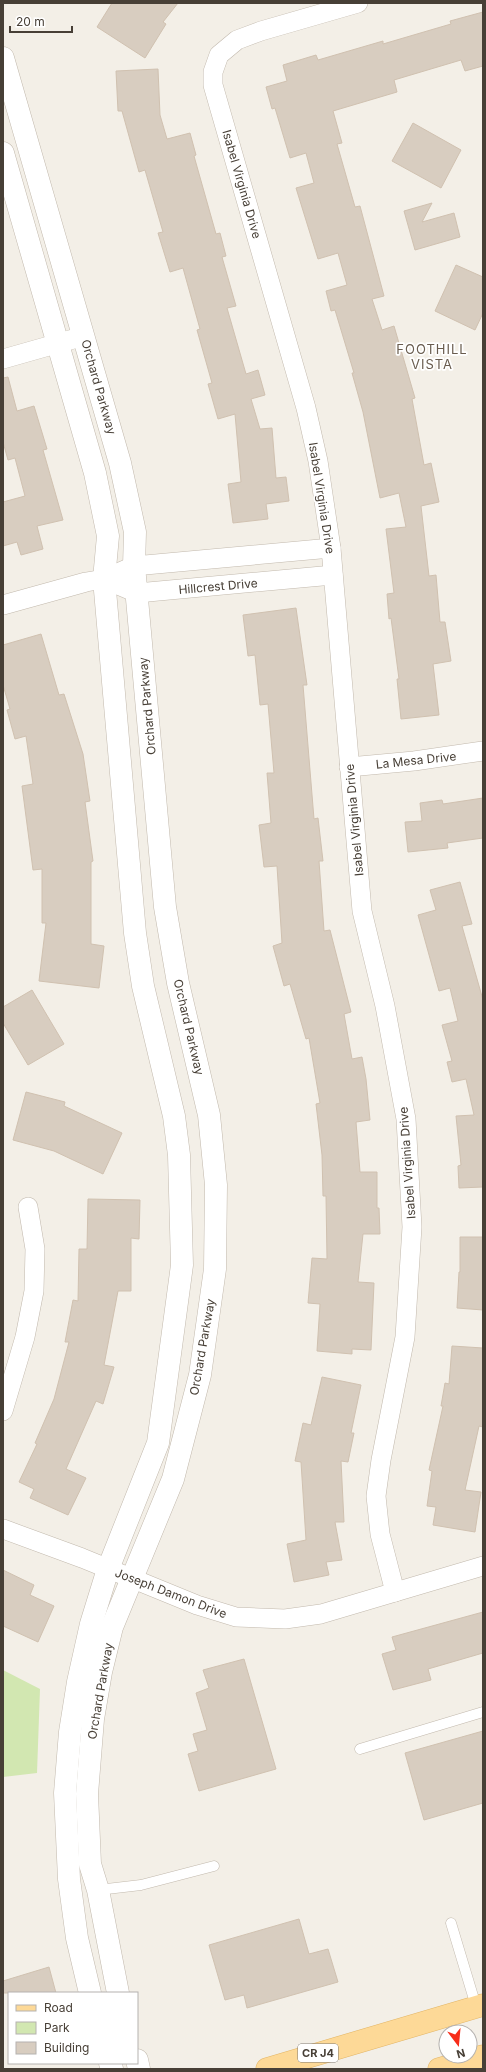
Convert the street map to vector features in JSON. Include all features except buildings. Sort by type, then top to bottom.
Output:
[{"type":"main road","name":"CR J4","points":[[267,2069],[480,2006]]},
{"type":"main road","points":[[439,2069],[483,2056]]},
{"type":"street","name":"Isabel Virginia Drive","points":[[358,3],[238,40],[220,56],[213,72],[213,85],[306,408],[318,461],[334,575],[362,911],[385,1006],[406,1119],[412,1227],[405,1337],[381,1460],[376,1496],[380,1534],[395,1592]]},
{"type":"street","name":"Orchard Parkway","points":[[3,58],[84,336],[127,495],[134,532],[134,566],[165,907],[178,983],[209,1115],[216,1185],[215,1269],[200,1375],[173,1479],[130,1579],[112,1627],[101,1672],[89,1756],[88,1826],[90,1864],[98,1890],[103,1924],[118,1992]]},
{"type":"street","name":"Orchard Parkway","points":[[3,153],[103,505],[108,536],[104,579],[134,933],[143,986],[174,1116],[180,1155],[182,1264],[158,1443],[108,1569],[91,1624],[78,1682],[70,1732],[65,1793],[69,1879],[72,1909],[84,1972],[90,1992]]},
{"type":"street","points":[[3,359],[84,336]]},
{"type":"street","points":[[3,605],[86,582],[104,579],[134,566],[331,548]]},
{"type":"street","name":"Hillcrest Drive","points":[[104,579],[137,593],[334,575]]},
{"type":"street","name":"La Mesa Drive","points":[[350,767],[414,761],[483,751]]},
{"type":"street","points":[[3,1411],[25,1337],[34,1291],[34,1249],[28,1207]]},
{"type":"street","name":"Joseph Damon Drive","points":[[3,1529],[197,1605],[236,1617],[286,1619],[321,1614],[483,1566]]},
{"type":"lane","points":[[360,1749],[483,1712]]},
{"type":"lane","points":[[98,1890],[141,1884],[214,1866]]},
{"type":"lane","points":[[451,1923],[480,2006]]},
{"type":"green space","points":[[3,1670],[40,1689],[37,1773],[3,1777]]},
{"type":"district","name":"FOOTHILL VISTA","points":[[432,356]]}]
